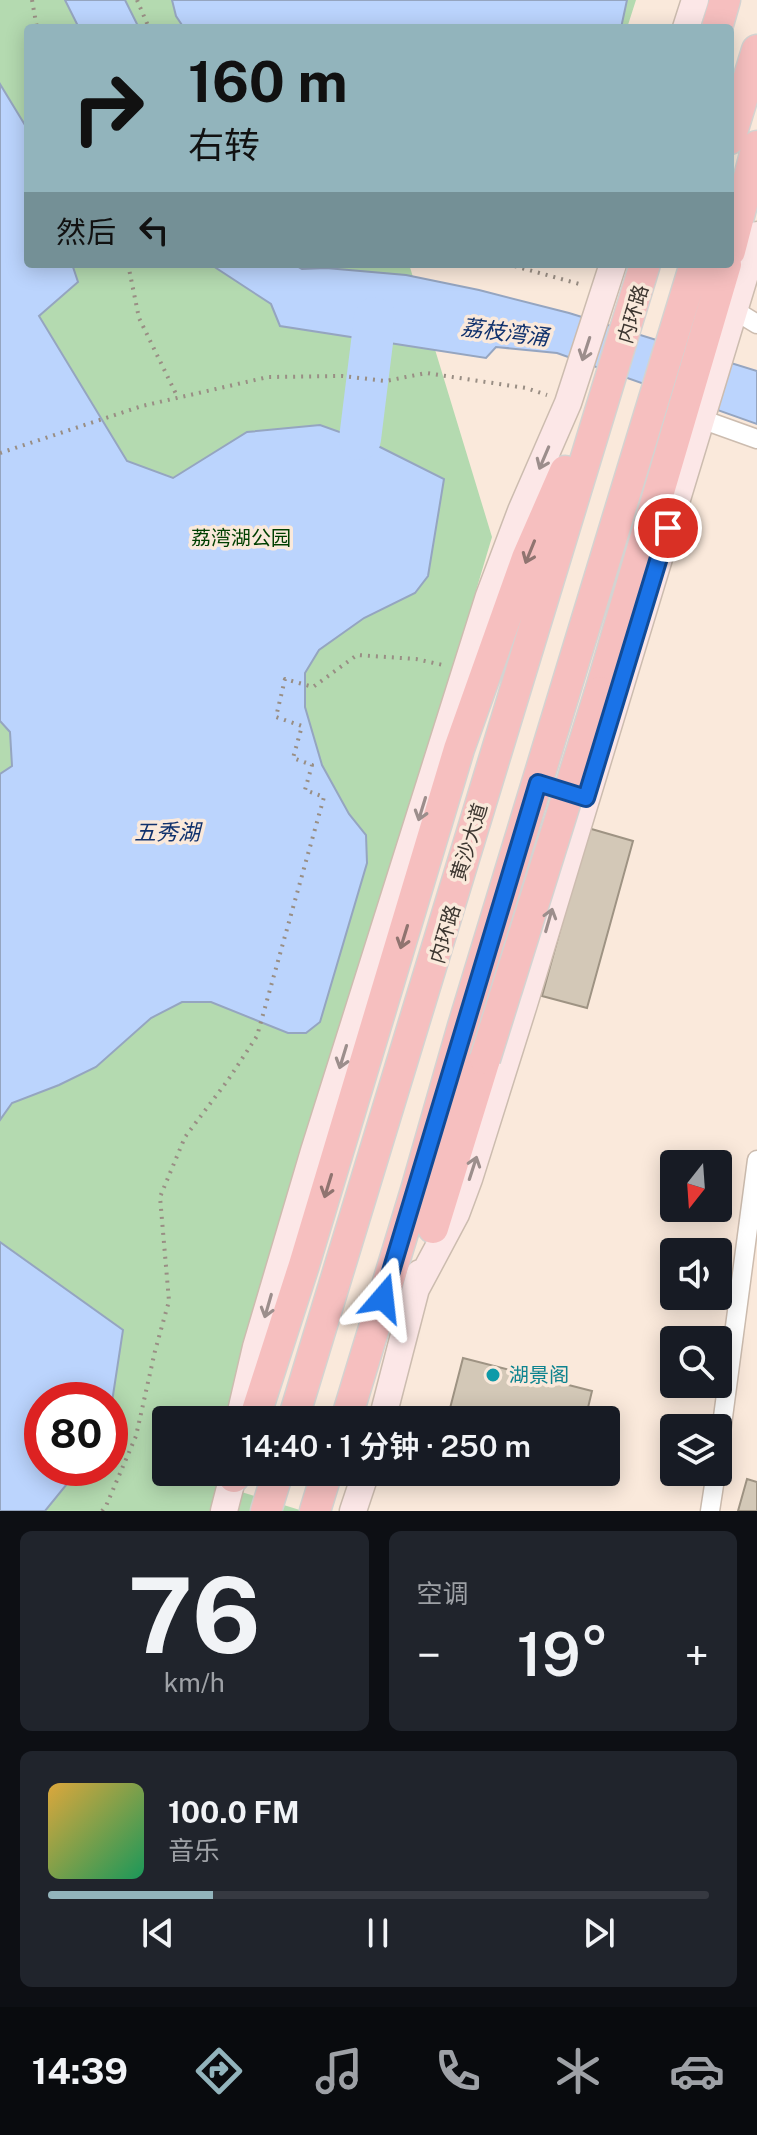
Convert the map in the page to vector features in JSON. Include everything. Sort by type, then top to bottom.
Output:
[{"type":"highway","points":[[719,24],[727,0]]},
{"type":"highway","points":[[734,126],[757,50]]},
{"type":"highway","points":[[734,139],[757,63]]},
{"type":"highway","points":[[734,235],[757,146]]},
{"type":"highway","name":"内环路","points":[[299,1406],[646,268]]},
{"type":"highway","points":[[348,1406],[693,268]]},
{"type":"highway","name":"内环路","points":[[348,1406],[475,974],[693,268]]},
{"type":"highway","points":[[433,1228],[600,692],[725,268]]},
{"type":"highway","points":[[259,1406],[459,749],[504,619],[627,327]]},
{"type":"highway","name":"黄沙大道","points":[[299,1406],[627,327]]},
{"type":"highway","points":[[268,1511],[275,1486]]},
{"type":"highway","points":[[317,1511],[324,1486]]},
{"type":"main road","points":[[687,24],[695,0]]},
{"type":"main road","points":[[416,1289],[456,1214],[469,1179],[702,416],[741,318],[757,235]]},
{"type":"main road","points":[[242,1406],[256,1347],[310,1165],[489,596],[571,394],[612,268]]},
{"type":"main road","points":[[386,1406],[433,1228],[416,1190]]},
{"type":"main road","points":[[224,1511],[231,1486]]},
{"type":"main road","points":[[353,1511],[361,1486]]},
{"type":"street","points":[[702,416],[757,439]]},
{"type":"street","points":[[538,783],[586,798]]},
{"type":"street","points":[[723,1414],[757,1160]]},
{"type":"street","points":[[710,1511],[714,1486]]},
{"type":"path","points":[[32,0],[36,24]]},
{"type":"path","points":[[137,0],[147,24]]},
{"type":"path","points":[[129,268],[139,318],[178,398]]},
{"type":"path","points":[[517,268],[601,301]]},
{"type":"path","points":[[0,453],[142,406],[268,377],[342,376],[386,381],[426,373],[571,394]]},
{"type":"path","points":[[102,1511],[136,1436],[169,1301],[160,1197],[185,1137],[257,1036],[324,797],[305,790],[312,765],[293,758],[302,726],[276,717],[285,679],[313,687],[357,655],[416,659],[453,667]]},
{"type":"green space","name":"荔湾湖公园","points":[[0,0],[636,0],[628,24],[24,24],[24,268],[410,268],[492,537],[233,1406],[152,1406],[152,1486],[222,1486],[303,1511],[0,1511]]},
{"type":"water","points":[[65,0],[125,0],[137,24],[77,24]]},
{"type":"water","points":[[172,0],[627,0],[622,24],[181,24]]},
{"type":"water","name":"五秀湖","points":[[0,84],[24,123],[24,268],[73,268],[78,282],[39,316],[127,461],[173,478],[247,432],[320,425],[376,445],[444,479],[428,576],[415,593],[364,618],[319,650],[305,673],[305,707],[322,765],[349,814],[366,835],[367,863],[320,1022],[306,1033],[288,1033],[211,1002],[182,1002],[151,1018],[96,1067],[12,1103],[0,1120],[0,774],[12,766],[10,732],[0,721]]},
{"type":"water","name":"荔枝湾涌","points":[[216,268],[326,268],[406,275],[569,313],[757,371],[757,424],[557,353],[496,347],[486,358],[280,326],[271,304]]},
{"type":"water","points":[[0,1242],[123,1330],[115,1382],[24,1382],[24,1486],[65,1486],[45,1511],[0,1511]]},
{"type":"building","points":[[588,828],[633,841],[587,1008],[542,996]]},
{"type":"building","name":"湖景阁","points":[[463,1358],[592,1391],[588,1406],[451,1406]]},
{"type":"building","points":[[747,1479],[757,1482],[757,1511],[738,1511]]},
{"type":"waterway","points":[[360,439],[375,318]]},
{"type":"place","name":"湖景阁","points":[[493,1375]]},
{"type":"route","points":[[383,1298],[538,783],[586,798],[668,528]]}]
